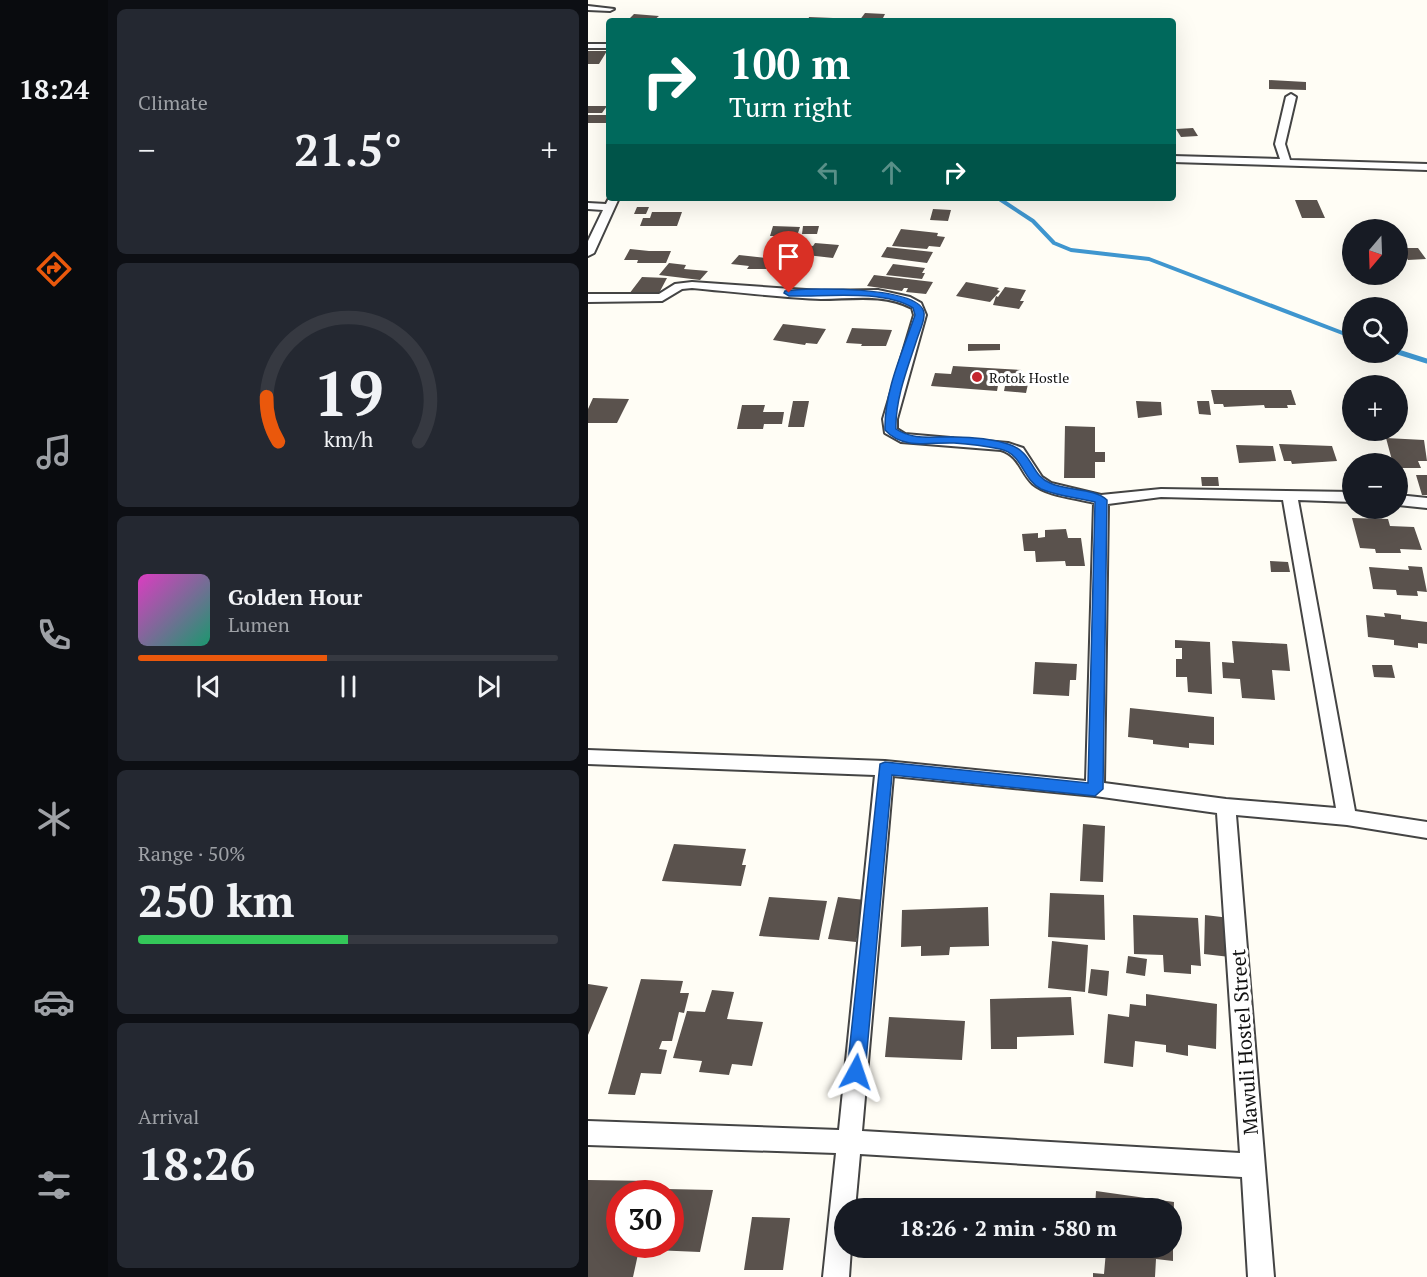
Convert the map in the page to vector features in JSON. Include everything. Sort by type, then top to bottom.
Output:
[{"type":"street","points":[[588,8],[610,9]]},
{"type":"street","points":[[588,46],[606,46]]},
{"type":"street","points":[[1287,164],[1280,144],[1291,97]]},
{"type":"street","points":[[1176,159],[1427,167]]},
{"type":"street","points":[[588,206],[611,202]]},
{"type":"street","points":[[588,253],[611,202]]},
{"type":"street","points":[[588,298],[662,297],[680,286],[692,285],[821,295],[878,294],[906,300],[917,306],[920,315],[900,375],[890,419],[890,430],[901,438],[917,441],[954,440],[1010,448],[1018,451],[1037,480],[1046,486],[1101,500],[1161,493],[1342,497]]},
{"type":"street","points":[[1290,497],[1347,817]]},
{"type":"street","points":[[1095,789],[1101,500]]},
{"type":"street","points":[[1408,501],[1427,503]]},
{"type":"street","points":[[588,757],[885,768],[1095,789],[1226,807],[1347,817],[1427,830]]},
{"type":"street","points":[[836,1277],[885,768]]},
{"type":"street","name":"Mawuli Hostel Street","points":[[1226,807],[1261,1277]]},
{"type":"street","points":[[588,1133],[849,1142],[1253,1166]]},
{"type":"building","points":[[865,13],[885,14],[883,18],[861,18]]},
{"type":"building","points":[[634,14],[659,16],[657,18],[630,18]]},
{"type":"building","points":[[588,51],[606,51],[599,64],[588,64]]},
{"type":"building","points":[[1269,80],[1306,82],[1306,90],[1269,89]]},
{"type":"building","points":[[588,106],[606,106],[602,113],[588,113]]},
{"type":"building","points":[[588,115],[606,115],[606,123],[588,123]]},
{"type":"building","points":[[1193,128],[1198,136],[1181,137],[1176,129]]},
{"type":"building","points":[[1295,200],[1317,200],[1325,218],[1302,218]]},
{"type":"building","points":[[637,207],[649,207],[646,214],[634,214]]},
{"type":"building","points":[[933,209],[951,210],[948,221],[930,220]]},
{"type":"building","points":[[652,212],[682,212],[677,226],[640,226],[643,218],[650,218]]},
{"type":"building","points":[[773,226],[800,227],[797,236],[778,238],[779,236],[770,236]]},
{"type":"building","points":[[803,226],[819,226],[817,234],[802,234]]},
{"type":"building","points":[[901,229],[938,233],[937,236],[945,237],[940,247],[929,246],[927,249],[892,246]]},
{"type":"building","points":[[815,243],[839,245],[833,258],[798,254],[805,245],[813,246]]},
{"type":"building","points":[[887,247],[933,252],[927,263],[881,257]]},
{"type":"building","points":[[1408,248],[1418,248],[1426,259],[1408,260]]},
{"type":"building","points":[[630,249],[671,251],[666,263],[637,263],[638,260],[624,260]]},
{"type":"building","points":[[739,255],[776,259],[769,269],[747,269],[749,266],[731,264]]},
{"type":"building","points":[[669,263],[686,265],[684,269],[708,271],[700,280],[659,275]]},
{"type":"building","points":[[893,264],[925,268],[922,273],[925,273],[922,279],[886,275]]},
{"type":"building","points":[[874,275],[933,282],[926,294],[906,292],[908,288],[902,291],[867,286]]},
{"type":"building","points":[[642,277],[667,278],[658,295],[629,294]]},
{"type":"building","points":[[966,282],[999,288],[997,290],[1000,291],[990,302],[956,296]]},
{"type":"building","points":[[1005,287],[1026,290],[1020,301],[1024,301],[1019,309],[993,305],[996,296],[998,297]]},
{"type":"building","points":[[783,324],[826,329],[817,344],[806,343],[805,345],[773,340]]},
{"type":"building","points":[[852,328],[892,330],[886,346],[861,346],[862,344],[846,343]]},
{"type":"building","points":[[968,344],[1000,344],[1000,350],[968,351]]},
{"type":"building","name":"Rotok Hostle","points":[[953,366],[1022,370],[1019,381],[999,380],[997,391],[931,386],[935,373],[951,374]]},
{"type":"building","points":[[1012,383],[1028,384],[1026,393],[1004,391],[1005,386],[1011,386]]},
{"type":"building","points":[[1211,390],[1291,390],[1296,405],[1287,405],[1288,408],[1265,408],[1264,405],[1224,407],[1223,404],[1214,404]]},
{"type":"building","points":[[593,398],[629,399],[617,423],[588,423],[588,409]]},
{"type":"building","points":[[793,401],[809,401],[804,427],[788,427]]},
{"type":"building","points":[[1136,401],[1161,402],[1162,415],[1138,418]]},
{"type":"building","points":[[1197,401],[1209,401],[1211,415],[1199,414]]},
{"type":"building","points":[[742,405],[765,405],[763,412],[784,412],[782,424],[764,424],[763,429],[737,429]]},
{"type":"building","points":[[1065,426],[1095,427],[1095,452],[1105,452],[1105,462],[1095,462],[1095,478],[1064,478]]},
{"type":"building","points":[[1424,440],[1427,461],[1418,461],[1421,468],[1408,468],[1408,453],[1390,453],[1387,441]]},
{"type":"building","points":[[1279,444],[1332,446],[1337,461],[1292,464],[1291,461],[1284,461]]},
{"type":"building","points":[[1236,445],[1273,446],[1276,461],[1239,463]]},
{"type":"building","points":[[1416,475],[1427,475],[1427,495],[1422,495]]},
{"type":"building","points":[[1201,477],[1218,477],[1219,486],[1202,486]]},
{"type":"building","points":[[1352,519],[1388,519],[1390,526],[1414,527],[1422,550],[1400,549],[1401,553],[1376,553],[1375,549],[1360,548]]},
{"type":"building","points":[[1066,529],[1068,538],[1081,538],[1085,566],[1066,566],[1065,561],[1036,562],[1035,551],[1024,551],[1022,534],[1038,533],[1038,538],[1045,537],[1045,530]]},
{"type":"building","points":[[1270,561],[1288,562],[1290,572],[1271,572]]},
{"type":"building","points":[[1408,566],[1422,567],[1427,592],[1417,591],[1418,596],[1397,595],[1396,590],[1373,589],[1369,567],[1409,570]]},
{"type":"building","points":[[1384,613],[1401,615],[1401,619],[1427,622],[1427,644],[1418,643],[1418,648],[1394,645],[1394,640],[1368,637],[1366,615],[1385,617]]},
{"type":"building","points":[[1175,640],[1210,642],[1212,694],[1188,692],[1187,677],[1176,677],[1176,659],[1182,659],[1182,648],[1175,648]]},
{"type":"building","points":[[1232,641],[1287,644],[1290,671],[1272,670],[1275,700],[1242,698],[1240,679],[1223,678],[1222,662],[1234,663]]},
{"type":"building","points":[[1035,662],[1077,664],[1076,680],[1070,680],[1069,696],[1033,694]]},
{"type":"building","points":[[1372,665],[1392,665],[1395,678],[1374,677]]},
{"type":"building","points":[[1130,708],[1214,717],[1214,745],[1189,743],[1189,748],[1153,744],[1153,740],[1128,737]]},
{"type":"building","points":[[1083,824],[1105,826],[1103,882],[1080,881]]},
{"type":"building","points":[[674,844],[746,849],[742,865],[746,865],[741,886],[662,881]]},
{"type":"building","points":[[1050,893],[1104,895],[1105,940],[1048,937]]},
{"type":"building","points":[[769,897],[827,901],[819,940],[759,936]]},
{"type":"building","points":[[838,897],[865,900],[856,942],[828,939]]},
{"type":"building","points":[[988,907],[989,946],[950,947],[949,955],[921,956],[921,946],[901,947],[902,910]]},
{"type":"building","points":[[1133,915],[1198,918],[1201,966],[1191,965],[1191,974],[1164,972],[1163,955],[1134,954]]},
{"type":"building","points":[[1205,915],[1230,918],[1230,957],[1204,954]]},
{"type":"building","points":[[1052,941],[1088,945],[1085,992],[1048,988]]},
{"type":"building","points":[[1128,956],[1147,959],[1145,976],[1126,973]]},
{"type":"building","points":[[1091,969],[1109,971],[1107,996],[1088,993]]},
{"type":"building","points":[[641,979],[683,981],[680,993],[689,993],[684,1013],[679,1012],[672,1041],[662,1041],[659,1049],[667,1050],[661,1074],[641,1073],[635,1095],[608,1094]]},
{"type":"building","points":[[588,984],[608,987],[588,1035]]},
{"type":"building","points":[[712,990],[734,992],[727,1019],[763,1022],[752,1066],[732,1064],[729,1075],[699,1072],[702,1061],[673,1058],[687,1011],[705,1012]]},
{"type":"building","points":[[1146,994],[1217,1004],[1216,1049],[1188,1045],[1188,1056],[1166,1052],[1166,1045],[1135,1041],[1133,1067],[1104,1063],[1108,1014],[1129,1017],[1130,1004],[1146,1006]]},
{"type":"building","points":[[1071,997],[1074,1035],[1017,1037],[1017,1049],[991,1049],[990,999]]},
{"type":"building","points":[[889,1017],[965,1021],[962,1060],[885,1057]]},
{"type":"building","points":[[588,1180],[606,1180],[606,1258],[637,1258],[633,1277],[588,1277]]},
{"type":"building","points":[[684,1189],[713,1190],[700,1252],[684,1251]]},
{"type":"building","points":[[1096,1191],[1146,1198],[1096,1198]]},
{"type":"building","points":[[752,1217],[790,1218],[783,1270],[744,1270]]},
{"type":"building","points":[[1105,1258],[1173,1258],[1173,1261],[1156,1259],[1155,1277],[1093,1277],[1093,1273],[1104,1274]]},
{"type":"waterway","points":[[1003,201],[1033,221],[1054,243],[1071,250],[1149,259],[1342,333]]},
{"type":"waterway","points":[[1408,355],[1427,361]]},
{"type":"place","name":"Rotok Hostle","points":[[977,377]]},
{"type":"route","points":[[789,293],[878,294],[906,300],[917,306],[920,315],[900,375],[890,419],[890,430],[901,438],[917,441],[954,440],[1003,446],[1018,451],[1025,458],[1037,480],[1046,486],[1101,500],[1095,789],[885,768],[856,1072]]}]
